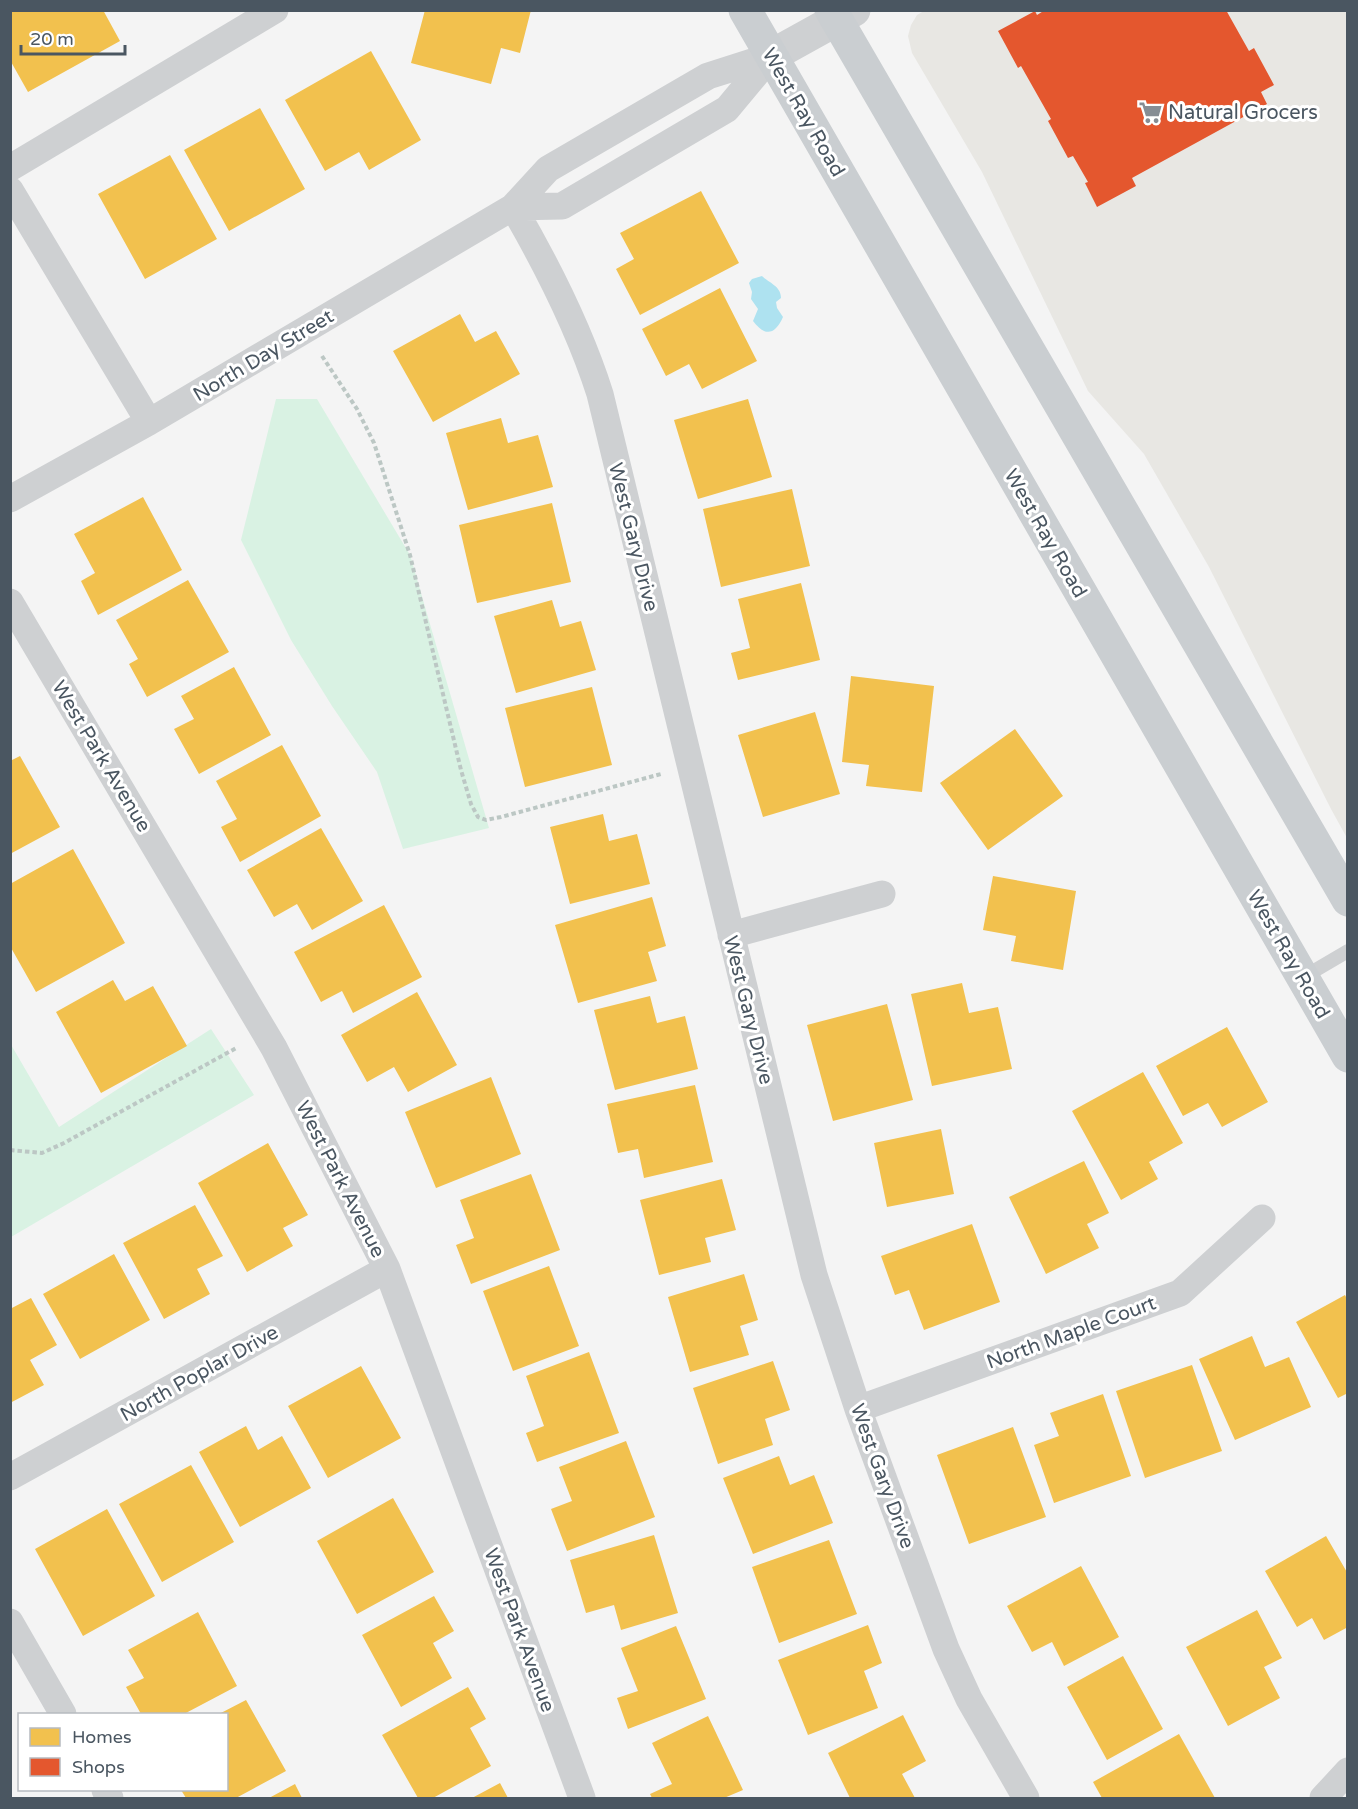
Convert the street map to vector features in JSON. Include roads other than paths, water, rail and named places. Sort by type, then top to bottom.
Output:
[{"type":"main road","name":"West Ray Road","points":[[745,10],[1347,1056]]},
{"type":"main road","points":[[841,14],[1347,900]]},
{"type":"street","points":[[10,168],[275,10]]},
{"type":"street","name":"North Day Street","points":[[10,499],[149,422],[513,207],[548,169],[708,76],[771,56],[841,14]]},
{"type":"street","name":"North Day Street","points":[[513,207],[562,206],[727,109],[771,56]]},
{"type":"street","points":[[10,190],[149,422]]},
{"type":"street","name":"West Gary Drive","points":[[513,207],[538,250],[575,325],[600,394],[814,1275],[858,1409],[946,1649],[969,1699],[1026,1798]]},
{"type":"street","name":"West Park Avenue","points":[[10,602],[262,1029],[387,1269],[582,1798]]},
{"type":"street","points":[[731,935],[882,894]]},
{"type":"street","name":"North Maple Court","points":[[858,1409],[1180,1293],[1262,1218]]},
{"type":"street","name":"North Poplar Drive","points":[[10,1477],[387,1269]]},
{"type":"street","points":[[10,1622],[62,1713]]},
{"type":"street","points":[[1323,1798],[1347,1771]]},
{"type":"lane","points":[[1302,978],[1347,951]]},
{"type":"water","points":[[762,276],[777,288],[781,298],[776,302],[783,317],[777,327],[770,332],[762,330],[753,321],[758,309],[751,299],[752,292],[749,283],[752,279]]},
{"type":"place","name":"Natural Grocers","points":[[1150,112]]}]
